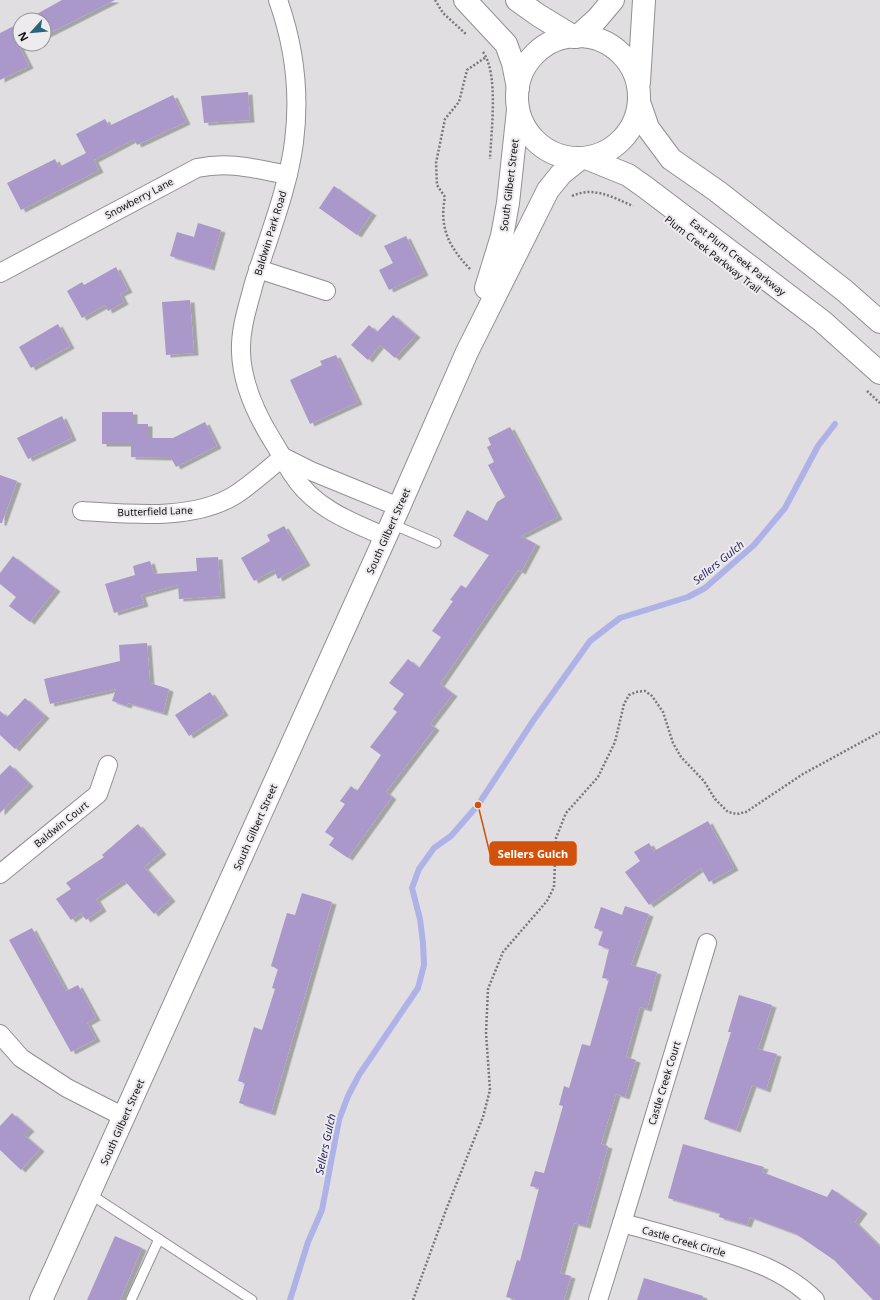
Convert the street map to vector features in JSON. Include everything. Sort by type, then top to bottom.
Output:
[{"type":"street","name":"Baldwin Park Road","points":[[278,0],[291,48],[295,74],[294,141],[288,175],[244,318],[241,352],[247,388],[259,420],[283,457],[293,476],[307,492],[334,514],[392,523]]},
{"type":"street","points":[[465,0],[506,44],[513,63],[518,98],[526,128],[540,145],[559,155],[584,158],[603,153],[621,141],[633,123],[639,97],[644,0]]},
{"type":"street","points":[[517,0],[538,15],[576,37]]},
{"type":"street","points":[[576,37],[597,19],[613,0]]},
{"type":"street","points":[[518,98],[525,68],[537,52],[554,42],[576,37],[594,39],[603,42],[620,54],[632,70],[648,128],[671,159],[717,191],[846,291],[880,322]]},
{"type":"street","name":"South Gilbert Street","points":[[467,352],[505,219],[518,98]]},
{"type":"street","name":"South Gilbert Street","points":[[41,1300],[392,523],[467,352],[548,190],[561,174],[584,158]]},
{"type":"street","name":"East Plum Creek Parkway","points":[[584,158],[628,175],[645,187],[822,321],[880,373]]},
{"type":"street","name":"Snowberry Lane","points":[[0,273],[197,168],[217,164],[237,165],[288,175]]},
{"type":"street","points":[[258,269],[326,291]]},
{"type":"street","points":[[283,457],[311,471],[392,523]]},
{"type":"street","name":"Butterfield Lane","points":[[82,511],[130,514],[190,511],[212,506],[235,495],[283,457]]},
{"type":"street","name":"Baldwin Court","points":[[0,874],[98,794],[108,765]]},
{"type":"street","name":"Castle Creek Court","points":[[622,1222],[707,943]]},
{"type":"street","points":[[0,1034],[21,1058],[67,1088],[124,1117]]},
{"type":"street","points":[[598,1300],[622,1222]]},
{"type":"street","name":"Castle Creek Circle","points":[[622,1222],[755,1261],[779,1272],[804,1289],[815,1300]]},
{"type":"lane","points":[[392,523],[436,543]]},
{"type":"lane","points":[[90,1194],[252,1300]]},
{"type":"lane","points":[[131,1300],[159,1239]]},
{"type":"path","points":[[435,0],[443,13],[472,40]]},
{"type":"path","points":[[482,51],[486,57],[492,78],[493,108],[490,160],[495,160]]},
{"type":"path","points":[[470,269],[457,255],[445,232],[442,213],[445,197],[437,185],[436,163],[445,119],[459,102],[467,70],[486,57]]},
{"type":"path","points":[[569,197],[583,193],[603,193],[634,207]]},
{"type":"path","points":[[864,388],[880,403]]},
{"type":"path","points":[[413,1300],[446,1210],[483,1117],[490,1090],[486,1033],[488,988],[503,952],[547,901],[554,887],[556,838],[566,813],[598,777],[615,742],[624,704],[629,695],[636,692],[645,691],[652,696],[662,712],[673,743],[682,757],[704,781],[722,807],[728,812],[737,814],[746,812],[803,774],[880,732]]},
{"type":"building","points":[[62,0],[115,0],[52,32],[52,12],[40,12]]},
{"type":"building","points":[[12,27],[12,52],[22,52],[29,66],[0,80],[0,33]]},
{"type":"building","points":[[248,92],[250,120],[204,123],[201,96]]},
{"type":"building","points":[[173,95],[186,122],[137,145],[134,139],[94,160],[99,170],[21,210],[7,183],[55,159],[59,167],[86,153],[76,134],[105,119],[109,126]]},
{"type":"building","points":[[334,186],[372,213],[357,235],[319,208]]},
{"type":"building","points":[[198,223],[221,230],[210,268],[170,256],[177,232],[194,237]]},
{"type":"building","points":[[406,236],[424,273],[389,290],[379,270],[393,263],[384,246]]},
{"type":"building","points":[[116,267],[128,290],[120,294],[124,302],[108,311],[105,305],[82,318],[67,291],[82,282],[84,285]]},
{"type":"building","points":[[190,300],[194,353],[166,355],[162,302]]},
{"type":"building","points":[[393,315],[416,335],[395,358],[380,345],[368,360],[351,345],[369,325],[377,332]]},
{"type":"building","points":[[58,324],[70,346],[31,368],[19,347]]},
{"type":"building","points":[[336,355],[358,402],[310,424],[290,380],[322,365],[320,361]]},
{"type":"building","points":[[102,412],[133,412],[133,424],[148,424],[148,438],[173,438],[205,422],[217,446],[176,467],[171,458],[131,457],[131,444],[102,444]]},
{"type":"building","points":[[62,416],[72,438],[28,459],[17,438]]},
{"type":"building","points":[[510,427],[558,517],[521,536],[536,544],[521,572],[518,570],[440,684],[453,694],[430,724],[435,728],[386,792],[392,797],[348,858],[329,845],[334,838],[325,832],[345,804],[340,801],[351,786],[357,791],[381,755],[370,747],[397,712],[393,709],[404,694],[389,683],[408,659],[419,668],[441,637],[432,631],[453,601],[450,600],[461,585],[466,588],[489,555],[453,536],[467,510],[487,521],[497,502],[505,497],[488,465],[494,462],[487,447],[491,445],[488,438]]},
{"type":"building","points":[[0,475],[17,481],[2,523],[0,523]]},
{"type":"building","points":[[284,526],[306,563],[278,579],[274,570],[254,581],[241,558],[270,541],[267,535]]},
{"type":"building","points":[[13,556],[56,589],[30,622],[9,606],[16,597],[0,584],[0,573]]},
{"type":"building","points":[[218,557],[221,596],[179,599],[178,585],[141,595],[144,604],[114,613],[105,584],[135,575],[133,566],[150,561],[154,574],[197,571],[196,558]]},
{"type":"building","points":[[147,643],[150,683],[169,689],[163,713],[128,703],[127,706],[112,701],[116,689],[50,704],[44,679],[120,661],[119,645]]},
{"type":"building","points":[[210,692],[224,713],[189,736],[175,715]]},
{"type":"building","points":[[25,698],[45,716],[15,749],[0,735],[0,711],[7,717]]},
{"type":"building","points":[[10,765],[29,784],[0,813],[0,775]]},
{"type":"building","points":[[708,821],[734,868],[709,882],[701,868],[649,905],[625,872],[640,861],[634,852],[649,843],[654,851]]},
{"type":"building","points":[[138,824],[162,852],[144,867],[171,899],[154,914],[124,880],[96,899],[102,909],[86,920],[81,913],[71,920],[56,899],[71,889],[66,883],[104,857],[102,855]]},
{"type":"building","points":[[302,893],[332,902],[271,1113],[239,1103],[245,1083],[238,1081],[254,1027],[262,1030],[275,989],[272,988],[278,969],[271,966],[287,913],[295,915]]},
{"type":"building","points":[[625,906],[649,914],[631,965],[657,972],[647,1009],[640,1007],[626,1057],[636,1060],[625,1097],[616,1094],[601,1144],[608,1146],[586,1226],[574,1223],[560,1273],[571,1276],[564,1300],[517,1300],[506,1297],[517,1260],[520,1261],[539,1188],[530,1186],[535,1171],[544,1173],[563,1106],[559,1105],[564,1086],[569,1088],[582,1044],[590,1046],[609,979],[602,978],[609,949],[598,945],[603,931],[594,928],[601,907],[622,915]]},
{"type":"building","points":[[32,928],[66,991],[78,985],[96,1018],[87,1023],[96,1039],[71,1052],[9,940]]},
{"type":"building","points":[[739,995],[772,1005],[758,1049],[777,1054],[766,1090],[752,1085],[736,1130],[704,1119],[731,1032],[728,1032]]},
{"type":"building","points":[[12,1113],[30,1129],[24,1135],[40,1149],[21,1170],[0,1150],[0,1126]]},
{"type":"building","points":[[683,1144],[764,1167],[762,1172],[827,1197],[832,1189],[863,1211],[855,1222],[880,1247],[880,1300],[873,1300],[834,1260],[796,1234],[750,1217],[747,1225],[719,1217],[720,1213],[668,1198]]},
{"type":"building","points":[[115,1236],[142,1248],[120,1300],[87,1300]]},
{"type":"building","points":[[644,1278],[703,1296],[702,1300],[637,1300]]},
{"type":"waterway","name":"Sellers Gulch","points":[[290,1300],[308,1242],[322,1210],[339,1120],[348,1096],[359,1075],[418,988],[424,965],[423,943],[420,919],[412,888],[419,869],[434,848],[451,836],[478,805],[533,721],[590,641],[620,618],[688,597],[705,588],[754,545],[785,508],[818,446],[835,424]]},
{"type":"place","name":"Sellers Gulch","points":[[478,805]]}]
